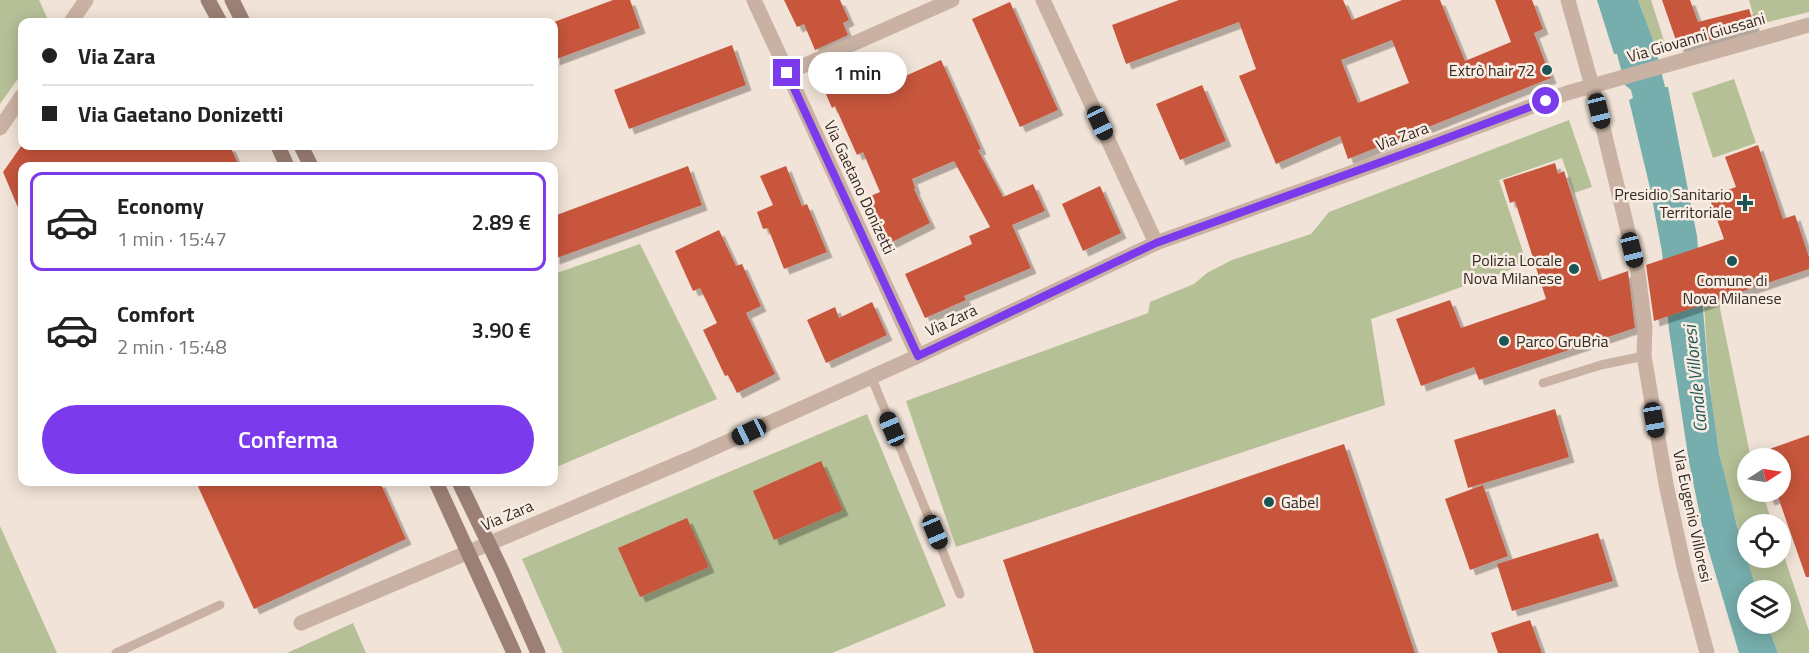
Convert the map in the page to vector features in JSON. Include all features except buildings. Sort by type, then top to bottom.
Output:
[{"type":"main road","points":[[208,0],[218,18]]},
{"type":"main road","points":[[232,0],[241,18]]},
{"type":"main road","points":[[438,486],[514,653]]},
{"type":"main road","points":[[461,486],[538,653]]},
{"type":"street","points":[[74,18],[86,0]]},
{"type":"street","name":"Via Gaetano Donizetti","points":[[753,0],[918,356]]},
{"type":"street","points":[[787,73],[952,0]]},
{"type":"street","points":[[1043,0],[1156,243]]},
{"type":"street","name":"Via Eugenio Villoresi","points":[[1568,0],[1592,86],[1638,273],[1645,327],[1644,356],[1666,484],[1684,567],[1707,653]]},
{"type":"street","name":"Via Giovanni Giussani","points":[[1592,86],[1809,25]]},
{"type":"street","name":"Via Zara","points":[[301,623],[488,542],[689,459],[918,356],[1156,243],[1592,86]]},
{"type":"street","points":[[0,128],[18,102]]},
{"type":"lane","points":[[1543,383],[1601,365],[1644,356]]},
{"type":"lane","points":[[871,376],[960,594]]},
{"type":"lane","points":[[116,653],[220,605]]},
{"type":"green space","points":[[0,0],[39,0],[47,18],[18,18],[18,79],[0,104]]},
{"type":"green space","points":[[1638,0],[1651,0],[1666,47],[1660,50],[1657,42],[1654,42]]},
{"type":"green space","points":[[1749,0],[1809,0],[1809,12],[1756,25]]},
{"type":"green space","points":[[1734,79],[1756,143],[1713,158],[1692,93]]},
{"type":"green space","points":[[1569,120],[1592,187],[1574,193],[1562,158],[1499,180],[1527,264],[1371,319],[1385,405],[956,547],[906,401],[1148,313],[1150,302],[1194,284],[1207,273],[1232,260],[1311,234],[1329,212]]},
{"type":"green space","points":[[640,244],[717,399],[558,466],[558,273]]},
{"type":"green space","points":[[1718,299],[1749,448],[1737,448],[1737,502],[1765,502],[1769,514],[1737,514],[1737,525],[1719,452],[1713,415],[1704,304]]},
{"type":"green space","points":[[867,414],[946,606],[832,653],[563,653],[522,559]]},
{"type":"green space","points":[[0,526],[57,653],[0,653]]},
{"type":"green space","points":[[1750,568],[1788,568],[1809,631],[1809,653],[1778,653],[1771,634],[1791,634],[1791,580],[1754,580]]},
{"type":"green space","points":[[353,623],[366,653],[287,653]]},
{"type":"water","name":"Canale Villoresi","points":[[1597,0],[1638,0],[1654,42],[1665,87],[1668,87],[1697,236],[1709,382],[1719,453],[1737,526],[1737,568],[1750,568],[1754,580],[1737,580],[1737,634],[1771,634],[1778,653],[1739,653],[1704,535],[1689,462],[1669,330],[1662,252],[1650,188],[1629,100],[1633,98],[1631,90],[1625,85],[1617,54],[1614,54]]},
{"type":"place","name":"Extrò hair 72","points":[[1547,70]]},
{"type":"place","name":"Presidio Sanitario Territoriale","points":[[1745,203]]},
{"type":"place","name":"Comune di Nova Milanese","points":[[1732,261]]},
{"type":"place","name":"Polizia Locale Nova Milanese","points":[[1574,269]]},
{"type":"place","name":"Parco GruBrìa","points":[[1504,341]]},
{"type":"place","name":"Gabel","points":[[1269,502]]},
{"type":"route","points":[[787,73],[918,356],[1156,243],[1546,101]]}]
